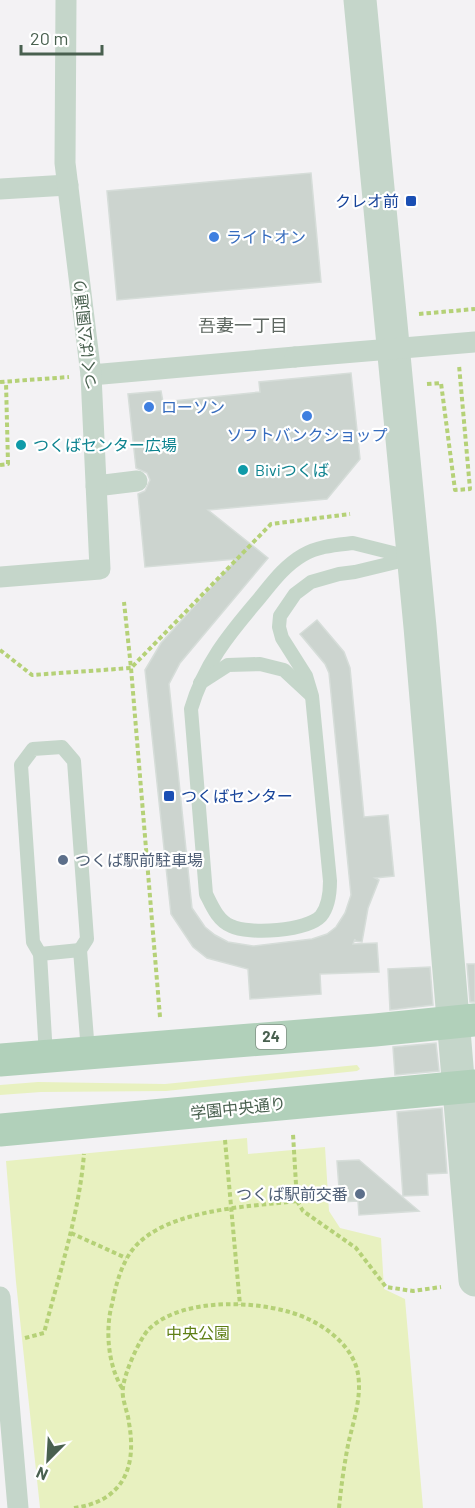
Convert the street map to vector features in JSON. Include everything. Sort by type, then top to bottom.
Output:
[{"type":"main road","name":"24","points":[[0,1060],[465,1021]]},
{"type":"main road","name":"学園中央通り","points":[[0,1130],[467,1087]]},
{"type":"street","name":"つくば公園通り","points":[[0,577],[100,569],[91,375],[65,163],[66,0]]},
{"type":"street","points":[[360,0],[413,558],[465,1021],[475,1280]]},
{"type":"street","points":[[0,189],[68,185]]},
{"type":"street","points":[[91,375],[466,342]]},
{"type":"street","points":[[96,486],[137,482]]},
{"type":"street","points":[[0,1297],[18,1508]]},
{"type":"lane","points":[[353,543],[413,558],[311,582],[295,594],[280,616],[279,627],[282,638],[306,676],[312,696],[330,881],[329,899],[321,916],[306,926],[248,930],[230,926],[214,911],[206,894],[191,709],[198,685],[219,645],[286,567],[306,553],[329,546],[353,543]]},
{"type":"lane","points":[[198,685],[228,664],[260,664],[284,670],[312,696]]},
{"type":"lane","points":[[46,1056],[40,954],[33,942],[21,765],[33,749],[62,747],[74,761],[87,939],[80,950],[88,1052]]},
{"type":"lane","points":[[40,954],[80,950]]},
{"type":"path","points":[[413,314],[475,309]]},
{"type":"path","points":[[422,385],[441,383],[455,490],[470,489],[466,342]]},
{"type":"path","points":[[0,382],[91,375]]},
{"type":"path","points":[[0,465],[8,464],[6,382]]},
{"type":"path","points":[[0,650],[32,675],[131,668],[124,602]]},
{"type":"path","points":[[293,1134],[297,1201],[303,1211],[356,1248],[386,1287],[413,1291],[441,1287]]},
{"type":"path","points":[[225,1140],[240,1305]]},
{"type":"path","points":[[4,1342],[44,1333],[71,1233],[81,1188],[84,1154]]},
{"type":"path","points":[[74,1508],[91,1506],[112,1493],[123,1483],[130,1463],[133,1444],[122,1389],[114,1375],[109,1320],[116,1287],[126,1258],[140,1242],[159,1227],[231,1209],[297,1201]]},
{"type":"path","points":[[71,1233],[126,1258]]},
{"type":"path","points":[[122,1389],[132,1359],[148,1330],[169,1317],[188,1310],[213,1305],[261,1304],[281,1309],[326,1327],[342,1343],[357,1368],[360,1388],[339,1508]]},
{"type":"green space","points":[[357,1065],[360,1069],[357,1071],[166,1091],[41,1092],[0,1095],[0,1085],[38,1082],[165,1084]]},
{"type":"green space","name":"中央公園","points":[[247,1138],[248,1154],[325,1147],[329,1211],[340,1228],[381,1238],[384,1289],[405,1299],[423,1508],[40,1508],[16,1282],[6,1161]]},
{"type":"building","name":"ライトオン","points":[[311,173],[321,282],[117,300],[107,191]]},
{"type":"building","points":[[351,373],[360,459],[327,499],[208,510],[268,558],[180,663],[169,684],[192,908],[205,927],[215,935],[228,942],[253,946],[312,939],[327,934],[336,927],[345,913],[351,895],[329,673],[325,664],[300,634],[317,620],[344,652],[350,668],[364,817],[388,815],[394,876],[375,878],[379,880],[368,908],[362,942],[355,941],[355,939],[353,944],[377,943],[379,972],[320,974],[321,994],[250,999],[248,969],[207,958],[193,947],[171,914],[145,670],[161,643],[237,559],[145,567],[138,494],[145,491],[150,480],[147,473],[136,468],[128,394],[161,391],[163,402],[260,392],[259,382]]},
{"type":"building","points":[[467,964],[475,964],[475,1002],[470,1002]]},
{"type":"building","points":[[430,967],[433,1005],[390,1010],[388,969]]},
{"type":"building","points":[[436,1043],[439,1071],[395,1075],[393,1047]]},
{"type":"building","points":[[442,1108],[447,1173],[427,1174],[428,1195],[403,1196],[397,1112]]},
{"type":"building","name":"つくば駅前交番","points":[[359,1160],[419,1211],[359,1215],[358,1201],[340,1202],[337,1161]]},
{"type":"place","name":"クレオ前","points":[[411,201]]},
{"type":"place","name":"ライトオン","points":[[214,237]]},
{"type":"place","name":"ローソン","points":[[149,407]]},
{"type":"place","name":"ソフトバンクショップ","points":[[307,416]]},
{"type":"place","name":"つくばセンター広場","points":[[21,445]]},
{"type":"place","name":"Biviつくば","points":[[243,470]]},
{"type":"place","name":"つくばセンター","points":[[169,796]]},
{"type":"place","name":"つくば駅前駐車場","points":[[63,860]]},
{"type":"place","name":"つくば駅前交番","points":[[360,1194]]},
{"type":"district","name":"吾妻一丁目","points":[[243,326]]}]
